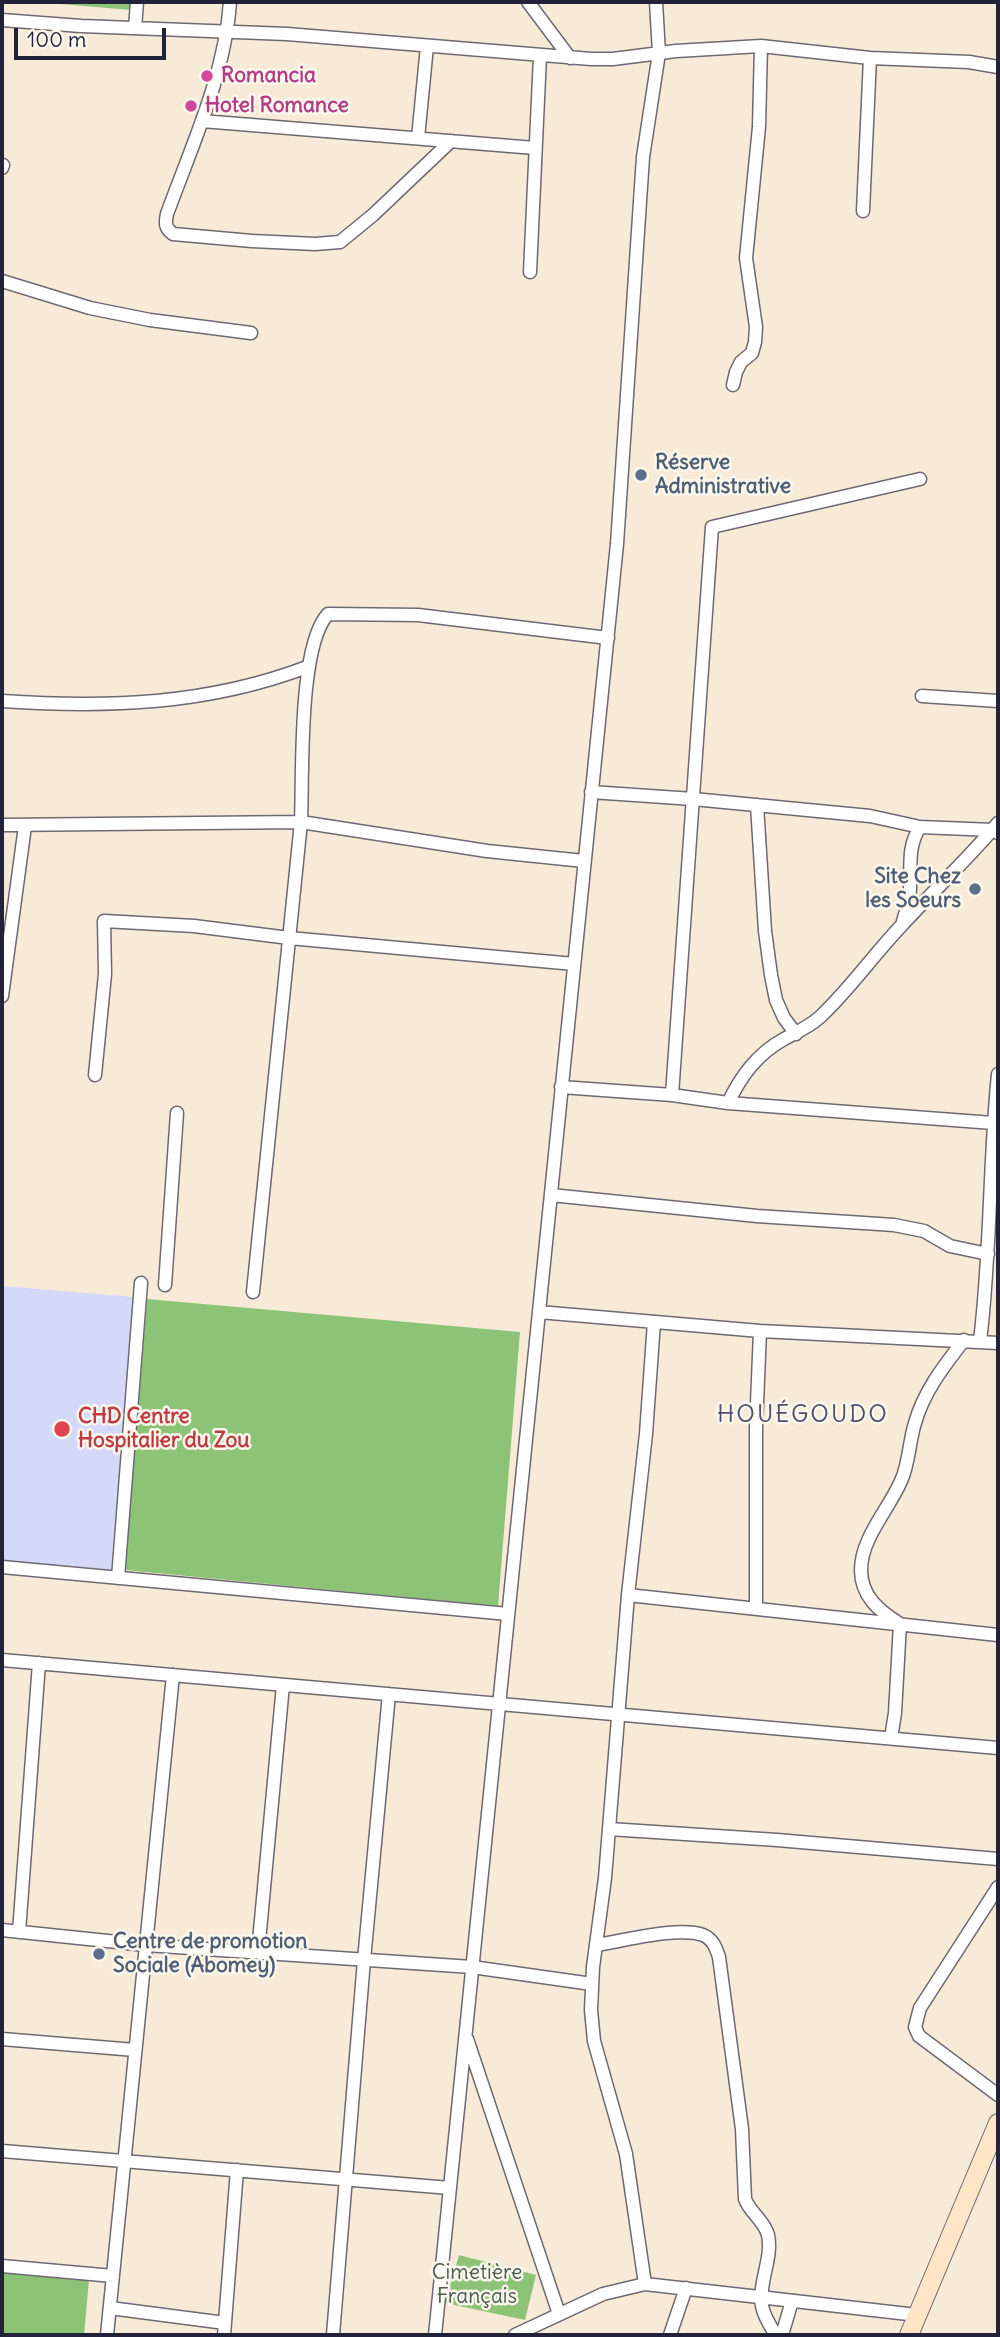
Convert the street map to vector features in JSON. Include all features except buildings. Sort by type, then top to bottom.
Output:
[{"type":"street","points":[[135,28],[137,2]]},
{"type":"street","points":[[230,2],[228,31],[202,121],[165,222],[167,229],[173,234],[262,242],[341,242],[451,141]]},
{"type":"street","points":[[528,2],[570,58]]},
{"type":"street","points":[[435,2335],[608,638],[627,418],[643,157],[659,53],[656,2]]},
{"type":"street","points":[[2,20],[81,26],[228,31],[570,58],[613,59],[761,46],[870,58],[969,62],[998,66]]},
{"type":"street","points":[[418,138],[427,46]]},
{"type":"street","points":[[733,385],[736,372],[752,353],[755,342],[756,327],[746,258],[759,127],[761,46]]},
{"type":"street","points":[[530,272],[540,56]]},
{"type":"street","points":[[863,211],[870,58]]},
{"type":"street","points":[[202,121],[535,148]]},
{"type":"street","points":[[2,281],[90,308],[150,320],[251,333]]},
{"type":"street","points":[[672,1095],[712,527],[920,479]]},
{"type":"street","points":[[253,1292],[301,822],[307,667],[320,624],[332,613],[418,615],[608,638]]},
{"type":"street","points":[[2,701],[69,705],[210,696],[267,682],[307,667]]},
{"type":"street","points":[[922,696],[998,701]]},
{"type":"street","points":[[592,792],[870,816],[920,827],[996,829]]},
{"type":"street","points":[[757,805],[765,931],[771,975],[776,1000],[784,1018],[796,1034]]},
{"type":"street","points":[[2,825],[301,822],[486,851],[584,861]]},
{"type":"street","points":[[2,996],[25,826]]},
{"type":"street","points":[[902,925],[909,900],[910,850],[920,827]]},
{"type":"street","points":[[728,1103],[737,1083],[756,1059],[777,1043],[807,1028],[822,1015],[902,925],[996,829]]},
{"type":"street","points":[[95,1075],[105,974],[104,921],[194,926],[289,938],[574,964]]},
{"type":"street","points":[[980,1341],[988,1254],[993,1123],[998,1074]]},
{"type":"street","points":[[561,1087],[993,1123]]},
{"type":"street","points":[[164,1285],[177,1113]]},
{"type":"street","points":[[551,1195],[757,1216],[894,1225],[924,1231],[950,1246],[988,1254]]},
{"type":"street","points":[[118,1578],[141,1283]]},
{"type":"street","points":[[539,1312],[760,1331],[998,1343]]},
{"type":"street","points":[[645,2284],[626,2154],[594,2041],[591,2010],[628,1595],[646,1434],[654,1322]]},
{"type":"street","points":[[756,1607],[756,1428],[760,1331]]},
{"type":"street","points":[[900,1624],[873,1604],[862,1582],[862,1561],[867,1545],[902,1479],[920,1407],[940,1371],[964,1340]]},
{"type":"street","points":[[2,1567],[508,1614]]},
{"type":"street","points":[[628,1595],[998,1635]]},
{"type":"street","points":[[891,1738],[900,1624]]},
{"type":"street","points":[[2,1660],[998,1748]]},
{"type":"street","points":[[19,1932],[39,1663]]},
{"type":"street","points":[[107,2335],[173,1675]]},
{"type":"street","points":[[258,1952],[283,1685]]},
{"type":"street","points":[[333,2335],[389,1694]]},
{"type":"street","points":[[609,1829],[998,1859]]},
{"type":"street","points":[[998,1887],[920,2008],[915,2027],[919,2036],[998,2095]]},
{"type":"street","points":[[2,1930],[146,1945],[472,1967],[592,1984]]},
{"type":"street","points":[[597,1945],[683,1933],[703,1935],[713,1942],[719,1957],[742,2129],[745,2199],[748,2207],[764,2225],[768,2237],[761,2297],[765,2316],[776,2335]]},
{"type":"street","points":[[466,2034],[559,2314]]},
{"type":"street","points":[[2,2039],[135,2050]]},
{"type":"street","points":[[909,2335],[998,2123]]},
{"type":"street","points":[[2,2151],[450,2188]]},
{"type":"street","points":[[110,2308],[225,2329],[237,2170]]},
{"type":"street","points":[[2,2266],[113,2276]]},
{"type":"street","points":[[515,2335],[603,2294],[645,2284],[916,2315]]},
{"type":"street","points":[[670,2335],[686,2288]]},
{"type":"street","points":[[782,2335],[792,2301]]},
{"type":"shaded area","name":"CHD Centre Hospitalier du Zou","points":[[2,1286],[133,1297],[111,1570],[2,1560]]},
{"type":"green space","points":[[36,2],[132,2],[131,10]]},
{"type":"green space","points":[[147,1299],[520,1332],[498,1606],[125,1570]]},
{"type":"green space","name":"Cimetière Français","points":[[459,2255],[536,2275],[525,2320],[445,2303]]},
{"type":"green space","points":[[2,2272],[89,2280],[84,2335],[2,2335]]},
{"type":"place","name":"Romancia","points":[[207,76]]},
{"type":"place","name":"Hotel Romance","points":[[191,106]]},
{"type":"place","name":"Réserve Administrative","points":[[641,475]]},
{"type":"place","name":"Site Chez les Soeurs","points":[[975,889]]},
{"type":"place","name":"CHD Centre Hospitalier du Zou","points":[[62,1429]]},
{"type":"place","name":"Centre de promotion Sociale (Abomey)","points":[[99,1954]]},
{"type":"district","name":"HOUÉGOUDO","points":[[803,1415]]}]
